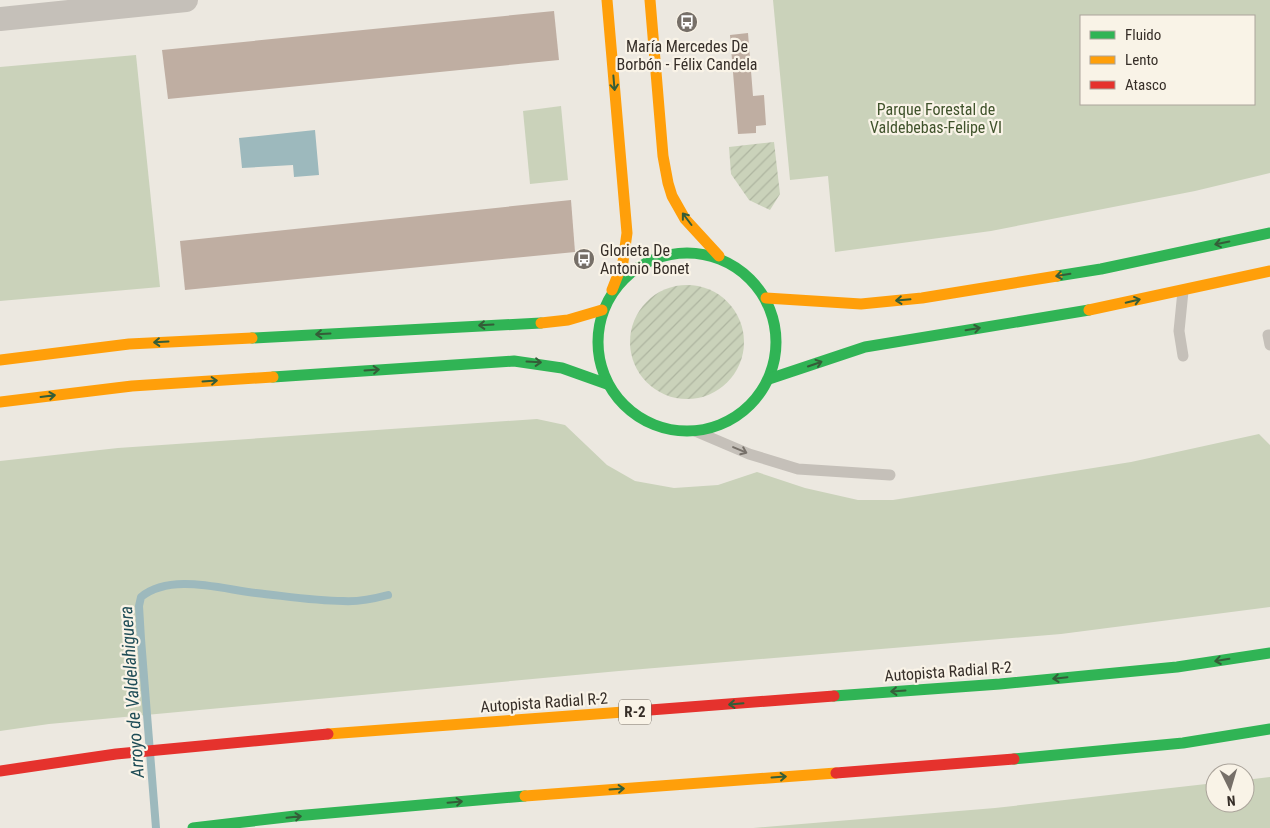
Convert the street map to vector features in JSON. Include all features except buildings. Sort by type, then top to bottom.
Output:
[{"type":"main road","points":[[606,0],[627,242],[623,266],[602,310],[597,334],[598,360],[607,384],[622,405],[644,420],[669,430],[695,431],[721,425],[741,414],[757,398],[769,379],[776,352],[776,324],[766,298],[749,276],[719,256],[685,218],[672,196],[663,156],[650,0]]},
{"type":"main road","points":[[766,298],[861,304],[922,298],[1100,269],[1270,233]]},
{"type":"main road","points":[[612,291],[632,272],[656,259],[686,252],[719,256]]},
{"type":"main road","points":[[769,379],[865,346],[1108,307],[1270,271]]},
{"type":"main road","points":[[0,360],[129,344],[562,322],[584,317],[602,310]]},
{"type":"main road","points":[[0,402],[132,386],[514,361],[544,362],[581,372],[607,384]]},
{"type":"main road","name":"Autopista Radial R-2","points":[[0,771],[116,754],[348,732],[1000,684],[1177,667],[1270,653]]},
{"type":"main road","points":[[193,828],[295,816],[554,793],[967,764],[1183,743],[1270,729]]},
{"type":"street","points":[[0,19],[95,4],[186,0]]},
{"type":"lane","points":[[1183,290],[1180,331],[1183,356]]},
{"type":"lane","points":[[1270,335],[1268,335],[1270,345]]},
{"type":"lane","points":[[695,431],[749,454],[798,469],[890,475]]},
{"type":"green space","name":"Parque Forestal de Valdebebas-Felipe VI","points":[[773,0],[1270,0],[1270,173],[1195,191],[991,231],[835,252],[828,176],[790,180]]},
{"type":"green space","points":[[136,55],[160,287],[0,301],[0,67]]},
{"type":"green space","points":[[561,106],[568,180],[530,184],[523,111]]},
{"type":"green space","points":[[774,142],[780,194],[770,210],[749,200],[731,174],[729,147]]},
{"type":"green space","points":[[687,285],[709,289],[727,302],[740,320],[744,342],[740,364],[727,382],[709,395],[687,399],[665,395],[647,382],[634,364],[630,342],[634,320],[647,302],[665,289]]},
{"type":"green space","points":[[537,419],[565,425],[607,465],[635,481],[674,488],[718,485],[757,472],[805,488],[858,500],[893,500],[1131,462],[1259,434],[1270,445],[1270,607],[1061,634],[619,671],[49,724],[0,731],[0,461],[118,448]]},
{"type":"green space","points":[[1270,777],[1270,828],[753,828],[995,808],[1205,784],[1205,813],[1255,813],[1255,779]]},
{"type":"water","points":[[315,130],[319,175],[294,177],[293,165],[242,168],[239,138]]},
{"type":"waterway","name":"Arroyo de Valdelahiguera","points":[[156,828],[141,639],[139,606],[141,597],[153,590],[181,584],[197,584],[256,593],[332,601],[360,601],[388,595]]},
{"type":"traffic: fast","points":[[1057,276],[1101,269],[1270,233]]},
{"type":"traffic: fast","points":[[678,253],[696,253],[713,256],[729,263],[744,273],[756,285],[766,300],[773,316],[776,342],[775,359],[770,376],[756,399],[744,411],[729,421],[713,428],[696,431],[678,431],[661,428],[645,421],[630,411],[618,399],[608,384],[601,368],[598,351],[598,333],[601,316],[608,300],[618,285],[630,273],[645,263],[661,256],[678,253]]},
{"type":"traffic: fast","points":[[769,379],[865,347],[1089,310]]},
{"type":"traffic: fast","points":[[252,338],[541,323]]},
{"type":"traffic: fast","points":[[273,377],[514,361],[562,368],[607,384]]},
{"type":"traffic: fast","points":[[834,696],[1000,684],[1177,667],[1270,653]]},
{"type":"traffic: fast","points":[[1014,759],[1183,743],[1270,729]]},
{"type":"traffic: fast","points":[[193,828],[295,816],[525,796]]},
{"type":"traffic: slow","points":[[607,0],[627,233],[623,262],[612,290]]},
{"type":"traffic: slow","points":[[650,0],[663,156],[668,183],[672,196],[685,219],[719,256]]},
{"type":"traffic: slow","points":[[1089,310],[1270,271]]},
{"type":"traffic: slow","points":[[766,298],[861,304],[922,298],[1057,276]]},
{"type":"traffic: slow","points":[[541,323],[568,320],[602,310]]},
{"type":"traffic: slow","points":[[0,360],[129,344],[252,338]]},
{"type":"traffic: slow","points":[[0,402],[132,386],[273,377]]},
{"type":"traffic: slow","points":[[328,734],[637,711]]},
{"type":"traffic: slow","points":[[525,796],[836,773]]},
{"type":"traffic: jam","points":[[637,711],[834,696]]},
{"type":"traffic: jam","points":[[0,771],[116,754],[328,734]]},
{"type":"traffic: jam","points":[[836,773],[1014,759]]},
{"type":"place","name":"María Mercedes De Borbón - Félix Candela","points":[[687,22]]},
{"type":"place","name":"Glorieta De Antonio Bonet","points":[[584,259]]}]
